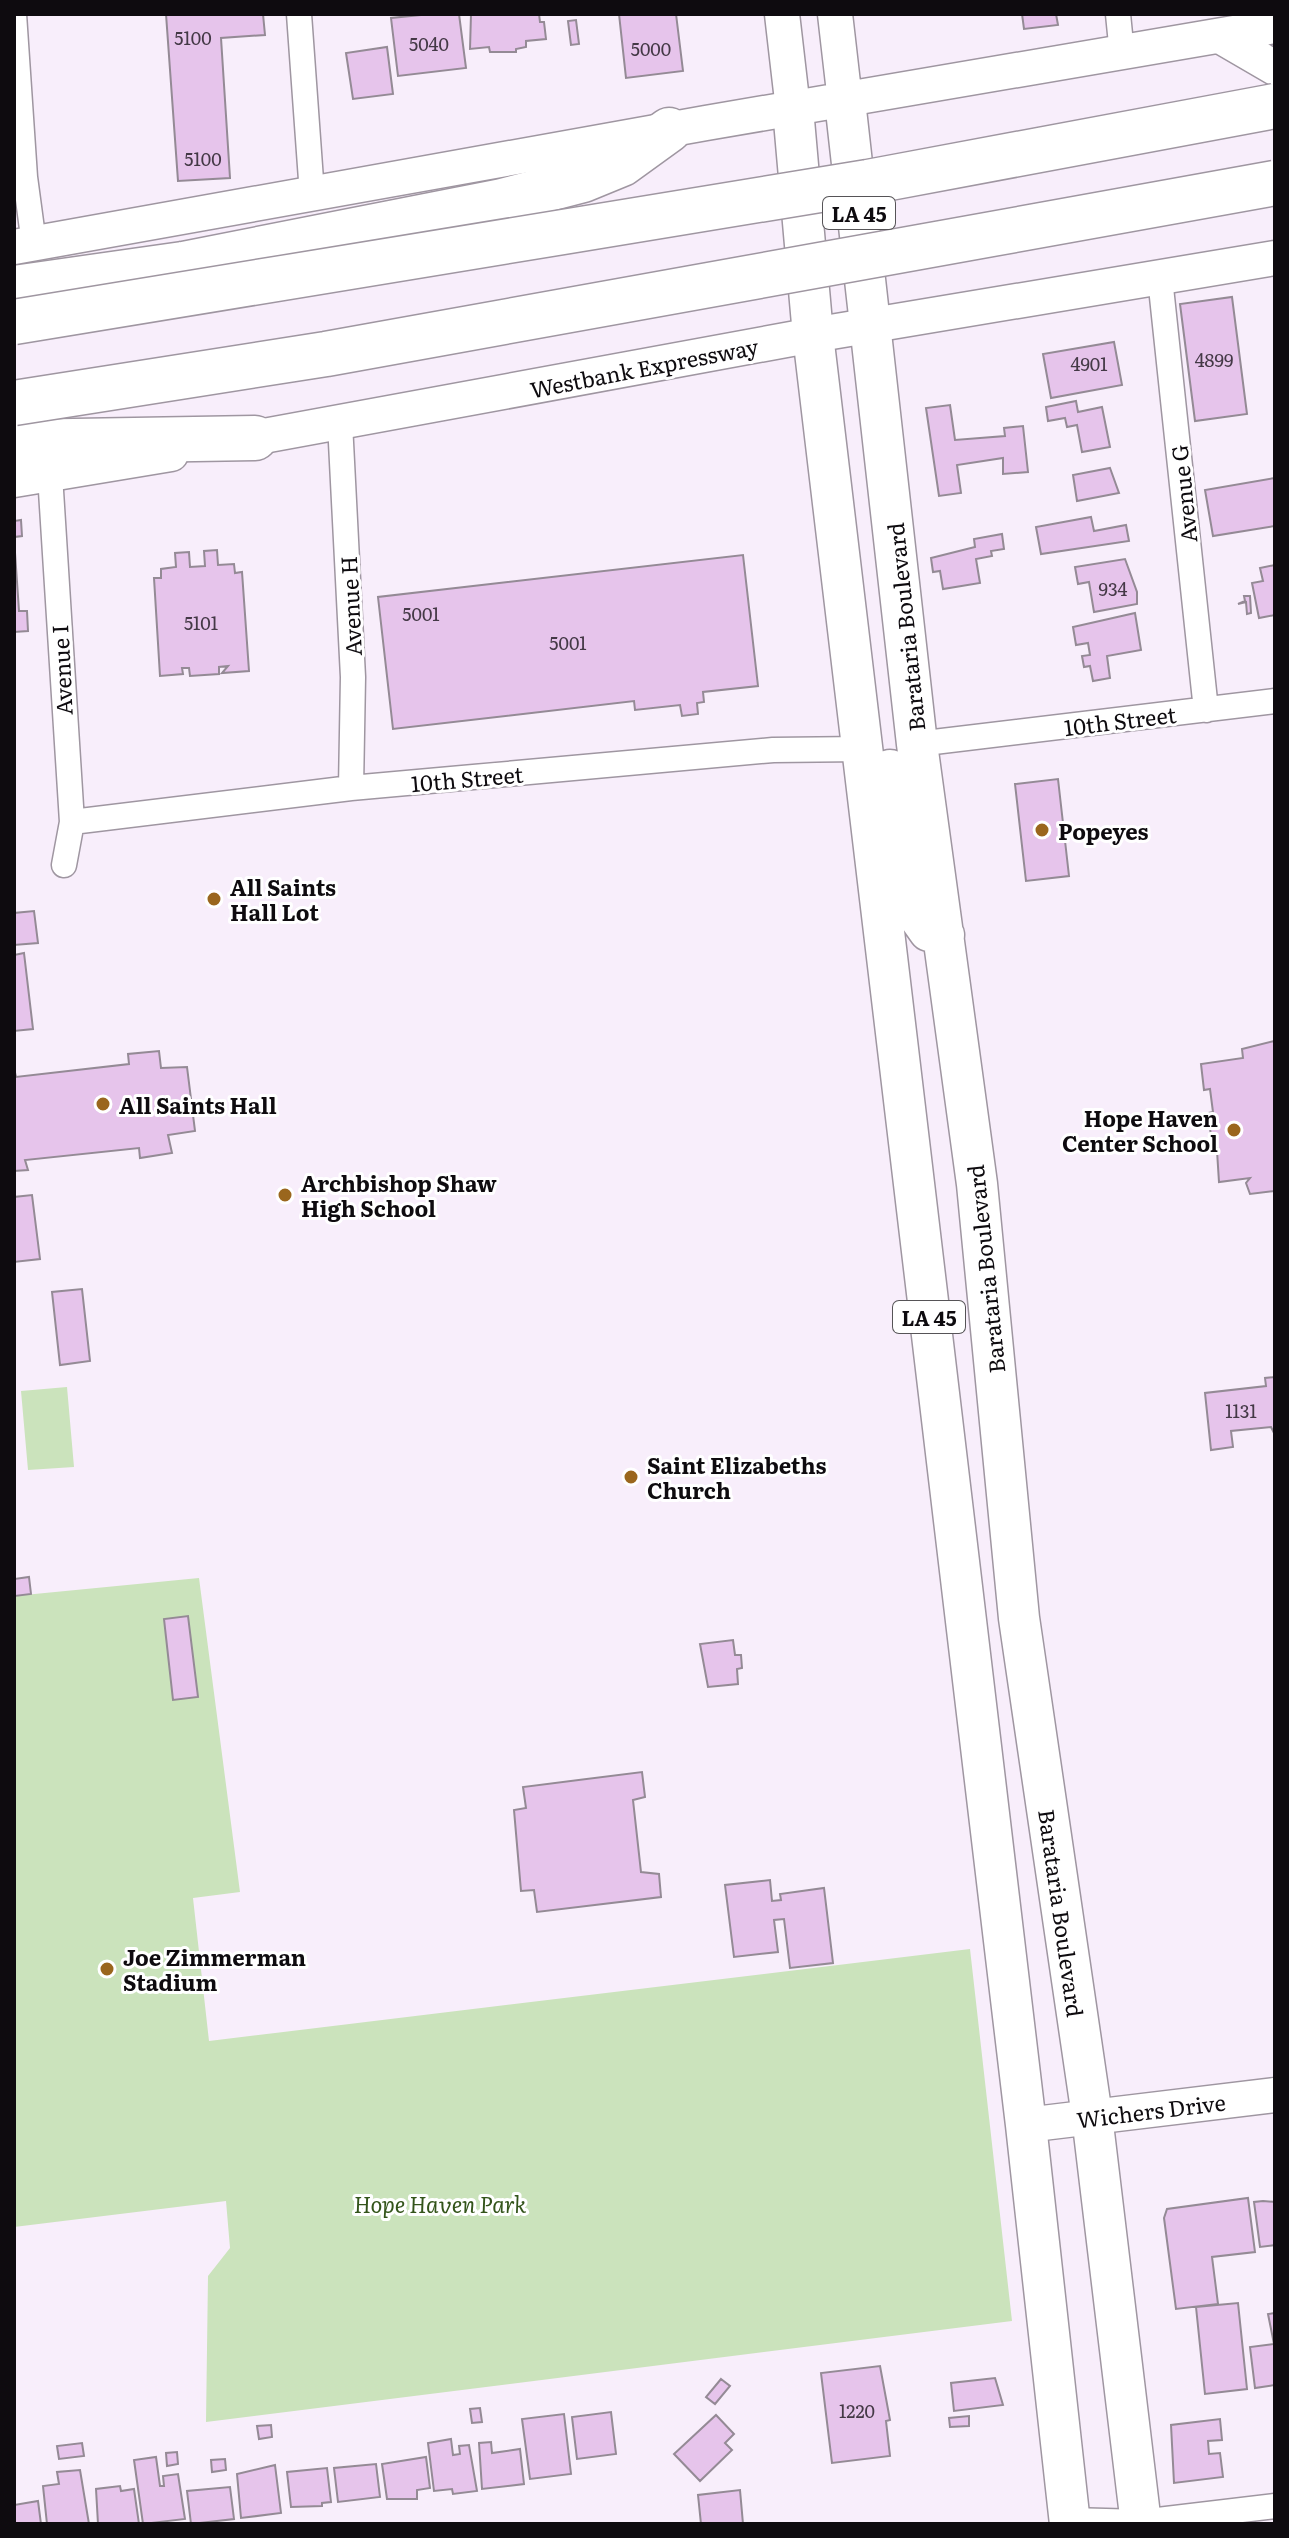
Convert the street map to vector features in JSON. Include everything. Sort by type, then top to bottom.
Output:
[{"type":"highway","points":[[14,322],[868,182],[1275,106]]},
{"type":"highway","points":[[14,288],[183,264],[502,201],[583,180],[622,164],[669,130]]},
{"type":"highway","points":[[14,403],[326,354],[1275,183]]},
{"type":"highway","points":[[14,442],[255,438]]},
{"type":"main road","name":"LA 45","points":[[782,14],[813,335],[1026,2125],[1070,2522]]},
{"type":"main road","name":"Barataria Boulevard","points":[[835,14],[873,325],[917,744],[977,1184],[1019,1618],[1092,2116],[1141,2523]]},
{"type":"main road","points":[[24,246],[669,130],[1275,26]]},
{"type":"main road","points":[[1220,36],[1275,68]]},
{"type":"main road","name":"Westbank Expressway","points":[[14,480],[813,335],[1160,278],[1270,255]]},
{"type":"main road","points":[[838,544],[851,555],[858,571],[883,726],[917,744]]},
{"type":"main road","points":[[863,749],[883,752],[888,759],[912,907],[929,931],[944,935]]},
{"type":"main road","name":"Wichers Drive","points":[[1026,2125],[1275,2095]]},
{"type":"street","points":[[14,14],[25,177],[24,246]]},
{"type":"street","points":[[299,14],[312,194]]},
{"type":"street","points":[[1118,14],[1122,54]]},
{"type":"street","name":"Avenue G","points":[[1160,278],[1206,710]]},
{"type":"street","name":"Avenue H","points":[[340,423],[353,677],[351,788]]},
{"type":"street","name":"Avenue I","points":[[50,475],[72,822],[64,865]]},
{"type":"street","name":"10th Street","points":[[917,744],[1275,701]]},
{"type":"street","name":"10th Street","points":[[72,822],[351,788],[773,750],[863,749]]},
{"type":"street","points":[[1070,2522],[1141,2523],[1275,2506]]},
{"type":"green space","points":[[67,1387],[74,1467],[28,1470],[21,1391]]},
{"type":"green space","name":"Hope Haven Park","points":[[199,1578],[240,1892],[193,1898],[209,2041],[970,1949],[1012,2321],[206,2422],[208,2276],[230,2248],[226,2201],[14,2227],[14,1596]]},
{"type":"building","points":[[166,14],[263,14],[265,35],[221,38],[230,178],[178,181]]},
{"type":"building","points":[[459,14],[466,68],[398,76],[391,18]]},
{"type":"building","points":[[471,14],[539,14],[540,22],[544,22],[546,39],[526,41],[526,47],[516,49],[516,52],[490,52],[489,47],[470,49]]},
{"type":"building","points":[[619,14],[676,14],[683,71],[626,78]]},
{"type":"building","points":[[1022,14],[1056,14],[1058,25],[1024,29]]},
{"type":"building","points":[[576,20],[579,44],[571,45],[568,21]]},
{"type":"building","points":[[387,47],[393,94],[353,99],[346,53]]},
{"type":"building","points":[[1232,297],[1247,414],[1195,421],[1180,304]]},
{"type":"building","points":[[1114,342],[1122,385],[1051,398],[1043,354]]},
{"type":"building","points":[[1076,401],[1078,412],[1102,407],[1110,447],[1082,452],[1077,425],[1067,427],[1065,418],[1048,421],[1046,407]]},
{"type":"building","points":[[950,405],[955,440],[1005,436],[1004,428],[1023,426],[1028,472],[1003,474],[1003,458],[957,465],[961,493],[939,496],[926,408]]},
{"type":"building","points":[[1110,468],[1119,493],[1077,501],[1073,475]]},
{"type":"building","points":[[1275,478],[1275,526],[1213,536],[1205,490]]},
{"type":"building","points":[[1091,517],[1094,531],[1126,525],[1129,541],[1041,554],[1036,527]]},
{"type":"building","points":[[21,520],[22,536],[14,537],[14,521]]},
{"type":"building","points":[[1002,534],[1004,549],[991,551],[992,556],[976,559],[980,583],[943,589],[940,571],[933,572],[931,558],[975,547],[974,539]]},
{"type":"building","points":[[14,538],[19,611],[27,611],[28,631],[14,632]]},
{"type":"building","points":[[217,550],[218,565],[234,564],[235,573],[242,572],[249,671],[222,673],[228,666],[219,667],[219,674],[190,676],[189,668],[182,668],[183,674],[160,676],[154,578],[161,578],[161,569],[176,567],[175,553],[189,552],[190,567],[205,566],[204,551]]},
{"type":"building","points":[[743,555],[758,686],[703,692],[704,702],[697,703],[698,714],[682,716],[680,705],[635,710],[634,701],[393,729],[378,597]]},
{"type":"building","points":[[1125,559],[1137,592],[1137,604],[1094,612],[1089,582],[1078,584],[1075,567]]},
{"type":"building","points":[[1275,565],[1275,615],[1259,618],[1252,583],[1263,581],[1260,568]]},
{"type":"building","points":[[1244,596],[1250,596],[1251,613],[1247,614],[1246,602],[1238,604],[1245,601]]},
{"type":"building","points":[[1135,613],[1141,650],[1107,656],[1110,678],[1093,681],[1090,666],[1084,667],[1082,656],[1090,655],[1088,643],[1076,645],[1073,627]]},
{"type":"building","name":"Popeyes","points":[[1058,779],[1069,876],[1026,881],[1015,784]]},
{"type":"building","points":[[34,911],[38,943],[14,945],[14,913]]},
{"type":"building","points":[[24,953],[33,1029],[14,1031],[14,955]]},
{"type":"building","points":[[1274,1041],[1275,1191],[1250,1194],[1246,1183],[1250,1178],[1219,1182],[1216,1135],[1211,1136],[1208,1113],[1213,1112],[1210,1089],[1204,1090],[1201,1064],[1243,1058],[1242,1049]]},
{"type":"building","name":"All Saints Hall","points":[[159,1051],[161,1068],[187,1067],[195,1131],[168,1135],[172,1153],[140,1158],[139,1148],[25,1160],[28,1170],[14,1171],[14,1068],[16,1077],[129,1064],[128,1054]]},
{"type":"building","points":[[32,1195],[40,1259],[14,1262],[14,1197]]},
{"type":"building","points":[[82,1289],[90,1361],[60,1365],[52,1292]]},
{"type":"building","points":[[1275,1377],[1275,1435],[1271,1427],[1231,1431],[1233,1447],[1211,1450],[1205,1393],[1266,1386],[1265,1378]]},
{"type":"building","points":[[29,1577],[31,1594],[15,1596],[14,1579]]},
{"type":"building","points":[[188,1616],[198,1697],[173,1700],[164,1619]]},
{"type":"building","points":[[733,1640],[735,1655],[741,1655],[742,1668],[737,1669],[738,1684],[708,1687],[700,1644]]},
{"type":"building","points":[[642,1772],[645,1797],[633,1800],[641,1872],[659,1874],[661,1897],[537,1912],[534,1890],[521,1891],[514,1810],[526,1808],[523,1787]]},
{"type":"building","points":[[770,1880],[772,1901],[781,1900],[780,1894],[824,1888],[833,1963],[790,1968],[784,1919],[774,1920],[778,1952],[734,1957],[725,1885]]},
{"type":"building","points":[[1248,2198],[1255,2252],[1212,2257],[1218,2304],[1176,2309],[1164,2218],[1167,2209]]},
{"type":"building","points":[[1254,2202],[1275,2202],[1275,2245],[1260,2247]]},
{"type":"building","points":[[1238,2303],[1247,2389],[1205,2394],[1196,2307]]},
{"type":"building","points":[[1275,2313],[1275,2385],[1255,2388],[1250,2347],[1274,2344],[1268,2314]]},
{"type":"building","points":[[880,2366],[890,2420],[886,2421],[890,2456],[832,2463],[821,2373]]},
{"type":"building","points":[[995,2378],[1003,2405],[954,2411],[951,2383]]},
{"type":"building","points":[[721,2379],[730,2386],[715,2404],[706,2397]]},
{"type":"building","points":[[480,2408],[482,2422],[472,2423],[470,2409]]},
{"type":"building","points":[[611,2412],[616,2454],[577,2459],[572,2417]]},
{"type":"building","points":[[564,2414],[571,2474],[530,2479],[522,2419]]},
{"type":"building","points":[[716,2415],[734,2434],[725,2443],[732,2450],[700,2481],[674,2454]]},
{"type":"building","points":[[969,2416],[969,2426],[950,2427],[949,2418]]},
{"type":"building","points":[[1220,2419],[1222,2440],[1208,2441],[1209,2454],[1220,2453],[1223,2477],[1174,2483],[1171,2425]]},
{"type":"building","points":[[271,2425],[272,2437],[259,2439],[257,2426]]},
{"type":"building","points":[[451,2439],[453,2455],[460,2454],[459,2446],[469,2445],[477,2491],[453,2494],[452,2489],[434,2491],[428,2443]]},
{"type":"building","points":[[491,2442],[492,2453],[520,2449],[524,2484],[482,2489],[479,2443]]},
{"type":"building","points":[[82,2443],[84,2456],[59,2459],[57,2446]]},
{"type":"building","points":[[177,2452],[178,2464],[167,2466],[166,2453]]},
{"type":"building","points":[[156,2457],[160,2486],[164,2486],[163,2476],[178,2474],[185,2519],[143,2524],[134,2460]]},
{"type":"building","points":[[426,2457],[430,2488],[417,2490],[417,2499],[387,2499],[382,2464]]},
{"type":"building","points":[[225,2459],[226,2470],[212,2472],[211,2460]]},
{"type":"building","points":[[376,2464],[380,2497],[338,2502],[334,2468]]},
{"type":"building","points":[[275,2465],[281,2513],[241,2518],[237,2474]]},
{"type":"building","points":[[327,2468],[331,2502],[322,2503],[322,2506],[291,2507],[287,2472]]},
{"type":"building","points":[[80,2470],[89,2524],[47,2524],[43,2486],[59,2484],[57,2472]]},
{"type":"building","points":[[120,2486],[121,2491],[134,2489],[139,2524],[98,2524],[96,2489]]},
{"type":"building","points":[[230,2487],[234,2519],[191,2524],[187,2491]]},
{"type":"building","points":[[740,2490],[743,2524],[701,2524],[698,2495]]},
{"type":"building","points":[[38,2501],[41,2524],[14,2524],[14,2505]]},
{"type":"place","name":"Popeyes","points":[[1042,830]]},
{"type":"place","name":"All Saints Hall Lot","points":[[214,899]]},
{"type":"place","name":"All Saints Hall","points":[[103,1104]]},
{"type":"place","name":"Hope Haven Center School","points":[[1234,1130]]},
{"type":"place","name":"Archbishop Shaw High School","points":[[285,1195]]},
{"type":"place","name":"Saint Elizabeths Church","points":[[631,1477]]},
{"type":"place","name":"Joe Zimmerman Stadium","points":[[107,1969]]}]
